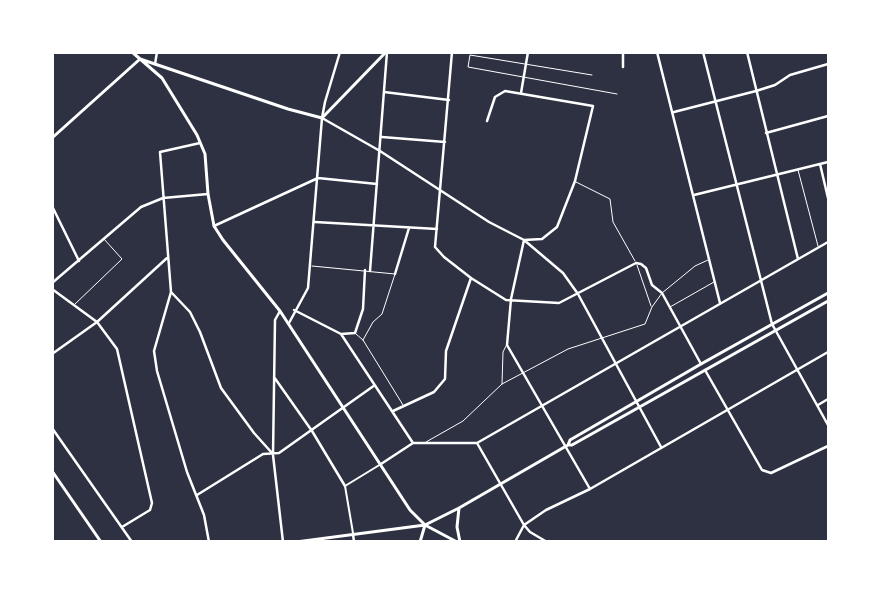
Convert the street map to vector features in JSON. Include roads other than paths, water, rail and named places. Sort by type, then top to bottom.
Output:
[{"type":"street","points":[[132,52],[162,78],[200,143],[205,154],[208,194],[214,226],[280,311],[410,510],[425,525],[458,542]]},
{"type":"street","points":[[154,65],[157,52]]},
{"type":"street","points":[[288,324],[294,310],[308,288],[315,222],[322,118],[340,52]]},
{"type":"street","points":[[322,118],[387,52]]},
{"type":"street","points":[[370,271],[382,136],[387,52]]},
{"type":"street","points":[[452,52],[435,247],[444,257],[471,278],[506,300],[559,303],[636,263],[646,268],[652,285],[662,293],[701,364]]},
{"type":"street","points":[[521,94],[528,52]]},
{"type":"street","points":[[623,52],[623,67]]},
{"type":"street","points":[[658,52],[720,303]]},
{"type":"street","points":[[703,52],[772,324],[828,425]]},
{"type":"street","points":[[747,52],[798,258]]},
{"type":"street","points":[[140,59],[288,109],[322,118],[380,151],[489,222],[524,240],[563,273],[578,294],[661,447]]},
{"type":"street","points":[[52,138],[140,59]]},
{"type":"street","points":[[674,112],[756,91],[775,85],[790,74],[828,64]]},
{"type":"street","points":[[487,121],[495,97],[505,91],[593,106],[575,181],[557,228],[542,239],[524,240]]},
{"type":"street","points":[[384,92],[449,100]]},
{"type":"street","points":[[766,133],[828,116]]},
{"type":"street","points":[[382,136],[445,142]]},
{"type":"street","points":[[200,143],[160,152],[171,292],[154,351],[155,364],[180,450],[204,515],[209,542]]},
{"type":"street","points":[[694,195],[828,162]]},
{"type":"street","points":[[820,164],[828,198]]},
{"type":"street","points":[[214,226],[318,178],[377,184]]},
{"type":"street","points":[[52,283],[141,207],[163,198],[208,194]]},
{"type":"street","points":[[52,206],[78,261]]},
{"type":"street","points":[[315,222],[437,230]]},
{"type":"street","points":[[395,274],[409,228]]},
{"type":"street","points":[[524,240],[511,299],[507,345],[590,489]]},
{"type":"street","points":[[345,486],[414,443],[476,443],[828,242]]},
{"type":"street","points":[[52,354],[97,322],[167,258]]},
{"type":"street","points":[[294,310],[341,334],[355,334],[363,309],[365,270]]},
{"type":"street","points":[[393,411],[434,392],[445,379],[446,351],[471,278]]},
{"type":"street","points":[[52,289],[97,322],[117,349],[152,503],[150,510],[122,527]]},
{"type":"street","points":[[171,292],[190,312],[200,332],[221,388],[254,434],[273,455]]},
{"type":"street","points":[[566,446],[570,440],[828,293]]},
{"type":"street","points":[[296,542],[425,525],[459,508],[566,446],[572,445],[828,301]]},
{"type":"street","points":[[280,311],[274,320],[273,455],[283,542]]},
{"type":"street","points":[[341,334],[414,443]]},
{"type":"street","points":[[515,542],[524,525],[546,510],[590,489],[828,352]]},
{"type":"street","points":[[704,370],[726,411],[762,470],[771,473],[828,446]]},
{"type":"street","points":[[274,377],[312,431],[345,486],[354,542]]},
{"type":"street","points":[[197,495],[263,454],[273,455],[312,431],[313,427],[375,385]]},
{"type":"street","points":[[818,406],[828,399]]},
{"type":"street","points":[[52,428],[132,542]]},
{"type":"street","points":[[476,443],[524,525],[530,532],[547,542]]},
{"type":"street","points":[[52,471],[99,542]]},
{"type":"street","points":[[458,542],[456,522],[459,508]]},
{"type":"street","points":[[420,542],[425,525]]},
{"type":"lane","points":[[592,75],[470,55],[468,67],[617,94]]},
{"type":"lane","points":[[798,170],[818,247]]},
{"type":"lane","points":[[575,181],[610,198],[613,222],[636,263],[652,307]]},
{"type":"lane","points":[[73,306],[122,259],[104,239]]},
{"type":"lane","points":[[426,443],[430,438],[463,421],[502,384],[522,373],[568,349],[645,324],[652,307],[662,293],[694,266],[709,259]]},
{"type":"lane","points":[[311,266],[395,274],[382,314],[373,322],[363,340]]},
{"type":"lane","points":[[669,307],[715,282]]},
{"type":"lane","points":[[355,334],[363,340],[404,406]]},
{"type":"lane","points":[[502,384],[503,352],[507,345]]}]
